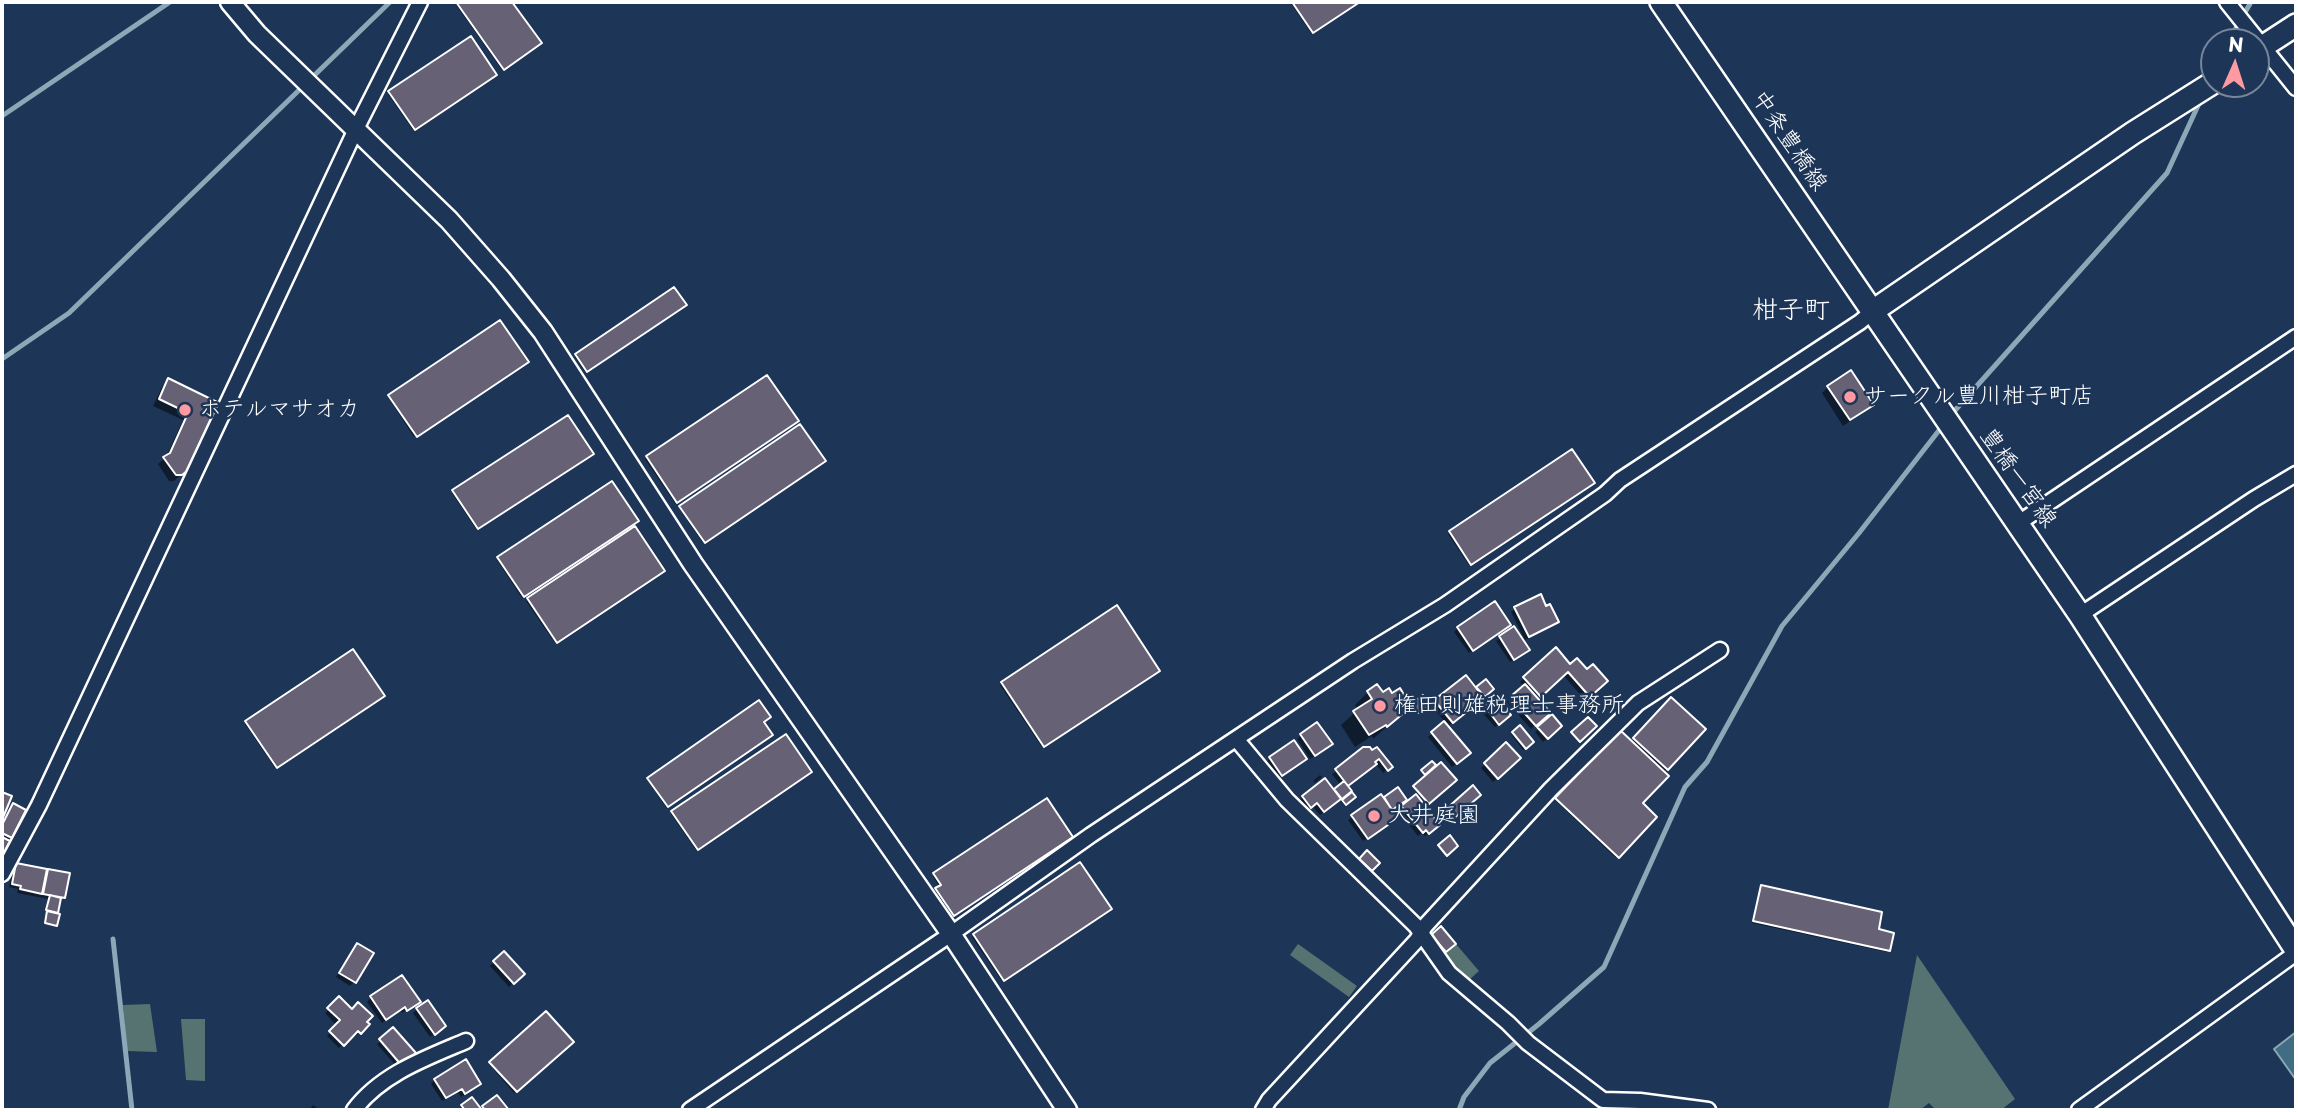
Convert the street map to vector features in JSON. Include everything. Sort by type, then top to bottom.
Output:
[{"type":"main road","name":"中条豊橋線","points":[[1661,2],[1873,311]]},
{"type":"main road","points":[[2270,42],[2296,25]]},
{"type":"main road","points":[[1873,311],[2122,140],[2200,91]]},
{"type":"main road","name":"豊橋一宮線","points":[[1873,311],[2080,615],[2296,952]]},
{"type":"street","points":[[230,2],[257,34],[449,220],[543,332],[693,564],[951,934],[1067,1110]]},
{"type":"street","points":[[2,874],[39,806],[356,129],[420,2]]},
{"type":"street","points":[[2230,6],[2248,28]]},
{"type":"street","points":[[2270,61],[2296,88]]},
{"type":"street","points":[[691,1110],[951,934],[1091,835],[1353,661],[1445,605],[1605,494],[1620,480],[1873,311]]},
{"type":"street","points":[[2017,524],[2296,337]]},
{"type":"street","points":[[2080,615],[2296,474]]},
{"type":"street","points":[[1263,1110],[1269,1100],[1417,940],[1425,926],[1551,789],[1638,703],[1720,650]]},
{"type":"street","points":[[1237,740],[1287,800],[1421,933],[1449,973],[1528,1043],[1603,1100],[1640,1101],[1708,1110]]},
{"type":"street","points":[[2079,1110],[2296,952]]},
{"type":"street","points":[[354,1110],[363,1098],[410,1065],[466,1041]]},
{"type":"green space","points":[[1298,944],[1357,986],[1349,997],[1290,955]]},
{"type":"green space","points":[[1456,944],[1479,971],[1469,980],[1455,967],[1446,952]]},
{"type":"green space","points":[[1917,955],[2015,1099],[2001,1110],[1936,1110],[1929,1103],[1920,1110],[1888,1110]]},
{"type":"green space","points":[[150,1004],[157,1052],[127,1051],[123,1005]]},
{"type":"green space","points":[[181,1019],[205,1019],[205,1081],[186,1080]]},
{"type":"water","points":[[2296,1032],[2296,1080],[2274,1049]]},
{"type":"building","points":[[456,2],[512,2],[542,43],[504,70]]},
{"type":"building","points":[[1292,2],[1360,2],[1313,33]]},
{"type":"building","points":[[471,36],[497,75],[415,130],[388,91]]},
{"type":"building","points":[[674,287],[687,305],[587,372],[575,354]]},
{"type":"building","points":[[500,320],[529,362],[417,437],[388,395]]},
{"type":"building","points":[[1851,370],[1874,405],[1850,420],[1827,386]]},
{"type":"building","points":[[767,375],[799,421],[677,503],[646,456]]},
{"type":"building","points":[[168,378],[219,403],[187,471],[182,475],[176,475],[163,457],[170,453],[188,413],[159,399]]},
{"type":"building","points":[[568,415],[594,454],[478,529],[452,490]]},
{"type":"building","points":[[800,424],[826,461],[705,543],[679,506]]},
{"type":"building","points":[[1572,449],[1595,483],[1471,565],[1449,531]]},
{"type":"building","points":[[612,481],[639,521],[524,597],[497,557]]},
{"type":"building","points":[[635,526],[665,571],[557,643],[527,598]]},
{"type":"building","points":[[1541,594],[1546,606],[1550,604],[1559,622],[1529,637],[1514,607]]},
{"type":"building","points":[[1495,601],[1511,625],[1473,651],[1457,627]]},
{"type":"building","points":[[1117,605],[1160,671],[1044,747],[1001,682]]},
{"type":"building","points":[[1514,626],[1530,650],[1514,660],[1499,636]]},
{"type":"building","points":[[1556,647],[1570,664],[1577,658],[1587,669],[1593,664],[1608,681],[1590,697],[1568,672],[1541,697],[1523,677]]},
{"type":"building","points":[[353,649],[385,696],[277,768],[245,721]]},
{"type":"building","points":[[1466,675],[1484,698],[1453,723],[1434,700]]},
{"type":"building","points":[[1486,679],[1494,689],[1485,697],[1476,687]]},
{"type":"building","name":"権田則雄税理士事務所","points":[[1377,684],[1383,692],[1389,688],[1392,693],[1400,688],[1406,698],[1399,702],[1405,712],[1387,727],[1386,725],[1369,735],[1353,711],[1372,699],[1367,691]]},
{"type":"building","points":[[1525,684],[1551,713],[1536,726],[1510,697]]},
{"type":"building","points":[[1423,695],[1430,704],[1418,713],[1411,704]]},
{"type":"building","points":[[1494,695],[1511,715],[1499,725],[1483,704]]},
{"type":"building","points":[[1671,697],[1706,729],[1668,770],[1633,738]]},
{"type":"building","points":[[759,700],[771,717],[764,722],[773,735],[668,807],[647,778]]},
{"type":"building","points":[[1552,714],[1562,726],[1548,739],[1537,727]]},
{"type":"building","points":[[1588,717],[1597,726],[1580,742],[1571,732]]},
{"type":"building","points":[[1444,721],[1471,753],[1457,764],[1431,732]]},
{"type":"building","points":[[1317,722],[1333,744],[1315,756],[1300,734]]},
{"type":"building","points":[[1520,725],[1534,742],[1526,749],[1512,732]]},
{"type":"building","points":[[1620,730],[1669,776],[1643,803],[1657,817],[1619,858],[1555,798]]},
{"type":"building","points":[[786,734],[812,772],[698,850],[671,811]]},
{"type":"building","points":[[1294,740],[1307,759],[1282,776],[1269,757]]},
{"type":"building","points":[[1506,742],[1521,758],[1498,779],[1484,763]]},
{"type":"building","points":[[1363,747],[1370,747],[1372,750],[1377,747],[1393,767],[1388,771],[1379,759],[1375,762],[1377,764],[1348,786],[1335,769]]},
{"type":"building","points":[[1432,761],[1436,765],[1425,775],[1421,770]]},
{"type":"building","points":[[1441,762],[1457,780],[1429,804],[1413,786]]},
{"type":"building","points":[[1325,778],[1341,799],[1324,812],[1317,803],[1311,808],[1302,796]]},
{"type":"building","points":[[1344,781],[1352,791],[1342,799],[1334,789]]},
{"type":"building","points":[[1473,785],[1481,795],[1453,819],[1445,810]]},
{"type":"building","points":[[1398,787],[1407,800],[1392,810],[1384,797]]},
{"type":"building","points":[[2,792],[12,796],[2,820]]},
{"type":"building","points":[[1352,792],[1356,797],[1346,805],[1342,800]]},
{"type":"building","name":"大井庭園","points":[[1381,794],[1398,818],[1368,839],[1351,815]]},
{"type":"building","points":[[1416,794],[1440,825],[1429,834],[1426,830],[1423,833],[1401,806]]},
{"type":"building","points":[[1047,798],[1073,837],[954,916],[935,888],[941,885],[933,873]]},
{"type":"building","points":[[13,803],[26,810],[12,838],[2,833],[2,825]]},
{"type":"building","points":[[1450,835],[1458,846],[1447,856],[1438,845]]},
{"type":"building","points":[[2,837],[10,841],[2,857]]},
{"type":"building","points":[[1367,850],[1380,863],[1372,871],[1359,859]]},
{"type":"building","points":[[1080,862],[1112,909],[1004,981],[973,934]]},
{"type":"building","points":[[16,863],[47,869],[42,894],[20,889],[21,886],[12,884]]},
{"type":"building","points":[[48,869],[70,873],[65,898],[43,894]]},
{"type":"building","points":[[1761,885],[1882,912],[1879,929],[1894,933],[1890,951],[1753,921]]},
{"type":"building","points":[[50,895],[61,898],[58,913],[46,910]]},
{"type":"building","points":[[47,911],[60,914],[57,926],[45,923]]},
{"type":"building","points":[[1441,926],[1456,944],[1446,952],[1431,935]]},
{"type":"building","points":[[357,943],[374,953],[356,983],[339,973]]},
{"type":"building","points":[[504,951],[525,974],[514,984],[493,961]]},
{"type":"building","points":[[402,975],[421,1002],[407,1011],[405,1007],[386,1020],[370,996]]},
{"type":"building","points":[[339,996],[352,1009],[358,1002],[373,1016],[361,1034],[358,1031],[344,1046],[329,1031],[340,1020],[327,1008]]},
{"type":"building","points":[[428,1000],[446,1026],[435,1035],[416,1008]]},
{"type":"building","points":[[546,1011],[574,1042],[517,1092],[489,1062]]},
{"type":"building","points":[[393,1027],[416,1053],[402,1066],[379,1039]]},
{"type":"building","points":[[466,1059],[481,1084],[465,1094],[462,1089],[446,1098],[434,1079]]},
{"type":"building","points":[[497,1095],[509,1110],[485,1110],[482,1106]]},
{"type":"building","points":[[472,1097],[482,1110],[465,1110],[461,1105]]},
{"type":"waterway","points":[[2,116],[170,2]]},
{"type":"waterway","points":[[2,359],[69,313],[390,2]]},
{"type":"waterway","points":[[2236,28],[2251,2]]},
{"type":"waterway","points":[[1950,416],[2167,173],[2202,98]]},
{"type":"waterway","points":[[1459,1110],[1464,1097],[1490,1063],[1604,967],[1685,787],[1707,762],[1782,626],[1944,424]]},
{"type":"waterway","points":[[113,939],[132,1110]]},
{"type":"place","name":"サークル豊川柑子町店","points":[[1850,397]]},
{"type":"place","name":"ホテルマサオカ","points":[[185,410]]},
{"type":"place","name":"権田則雄税理士事務所","points":[[1380,706]]},
{"type":"place","name":"大井庭園","points":[[1374,816]]},
{"type":"district","name":"柑子町","points":[[1791,311]]}]
